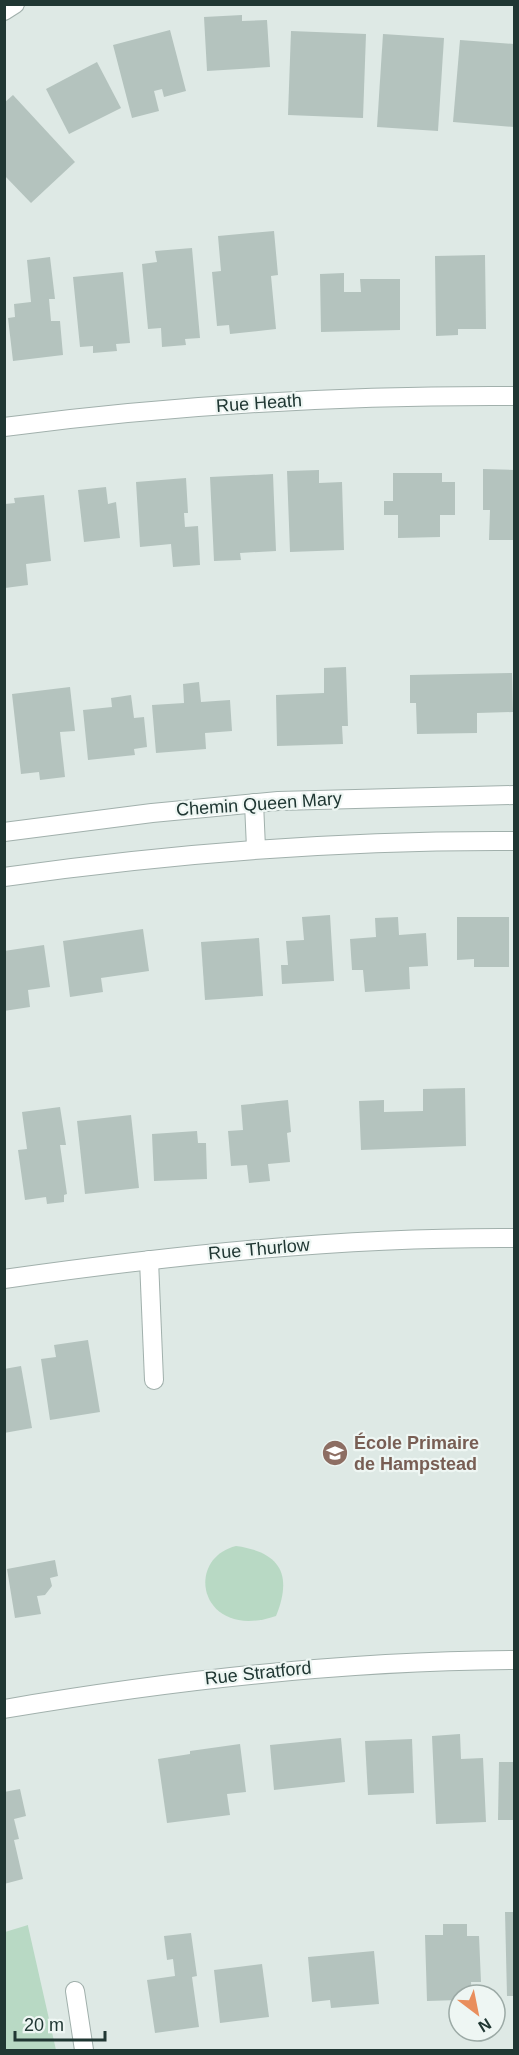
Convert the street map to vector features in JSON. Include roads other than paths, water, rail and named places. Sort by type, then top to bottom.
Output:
[{"type":"street","points":[[4,11],[15,4]]},
{"type":"street","name":"Rue Heath","points":[[4,427],[248,403],[423,396],[514,396]]},
{"type":"street","name":"Chemin Queen Mary","points":[[4,832],[152,813],[254,803],[344,798],[514,795]]},
{"type":"street","points":[[254,803],[256,848]]},
{"type":"street","points":[[4,877],[256,848],[369,842],[514,841]]},
{"type":"street","name":"Rue Thurlow","points":[[4,1280],[149,1260],[352,1241],[514,1238]]},
{"type":"street","points":[[149,1260],[154,1380]]},
{"type":"street","name":"Rue Stratford","points":[[4,1709],[163,1684],[299,1669],[514,1660]]},
{"type":"street","points":[[75,1991],[84,2050]]},
{"type":"place","name":"École Primaire de Hampstead","points":[[335,1453]]}]
